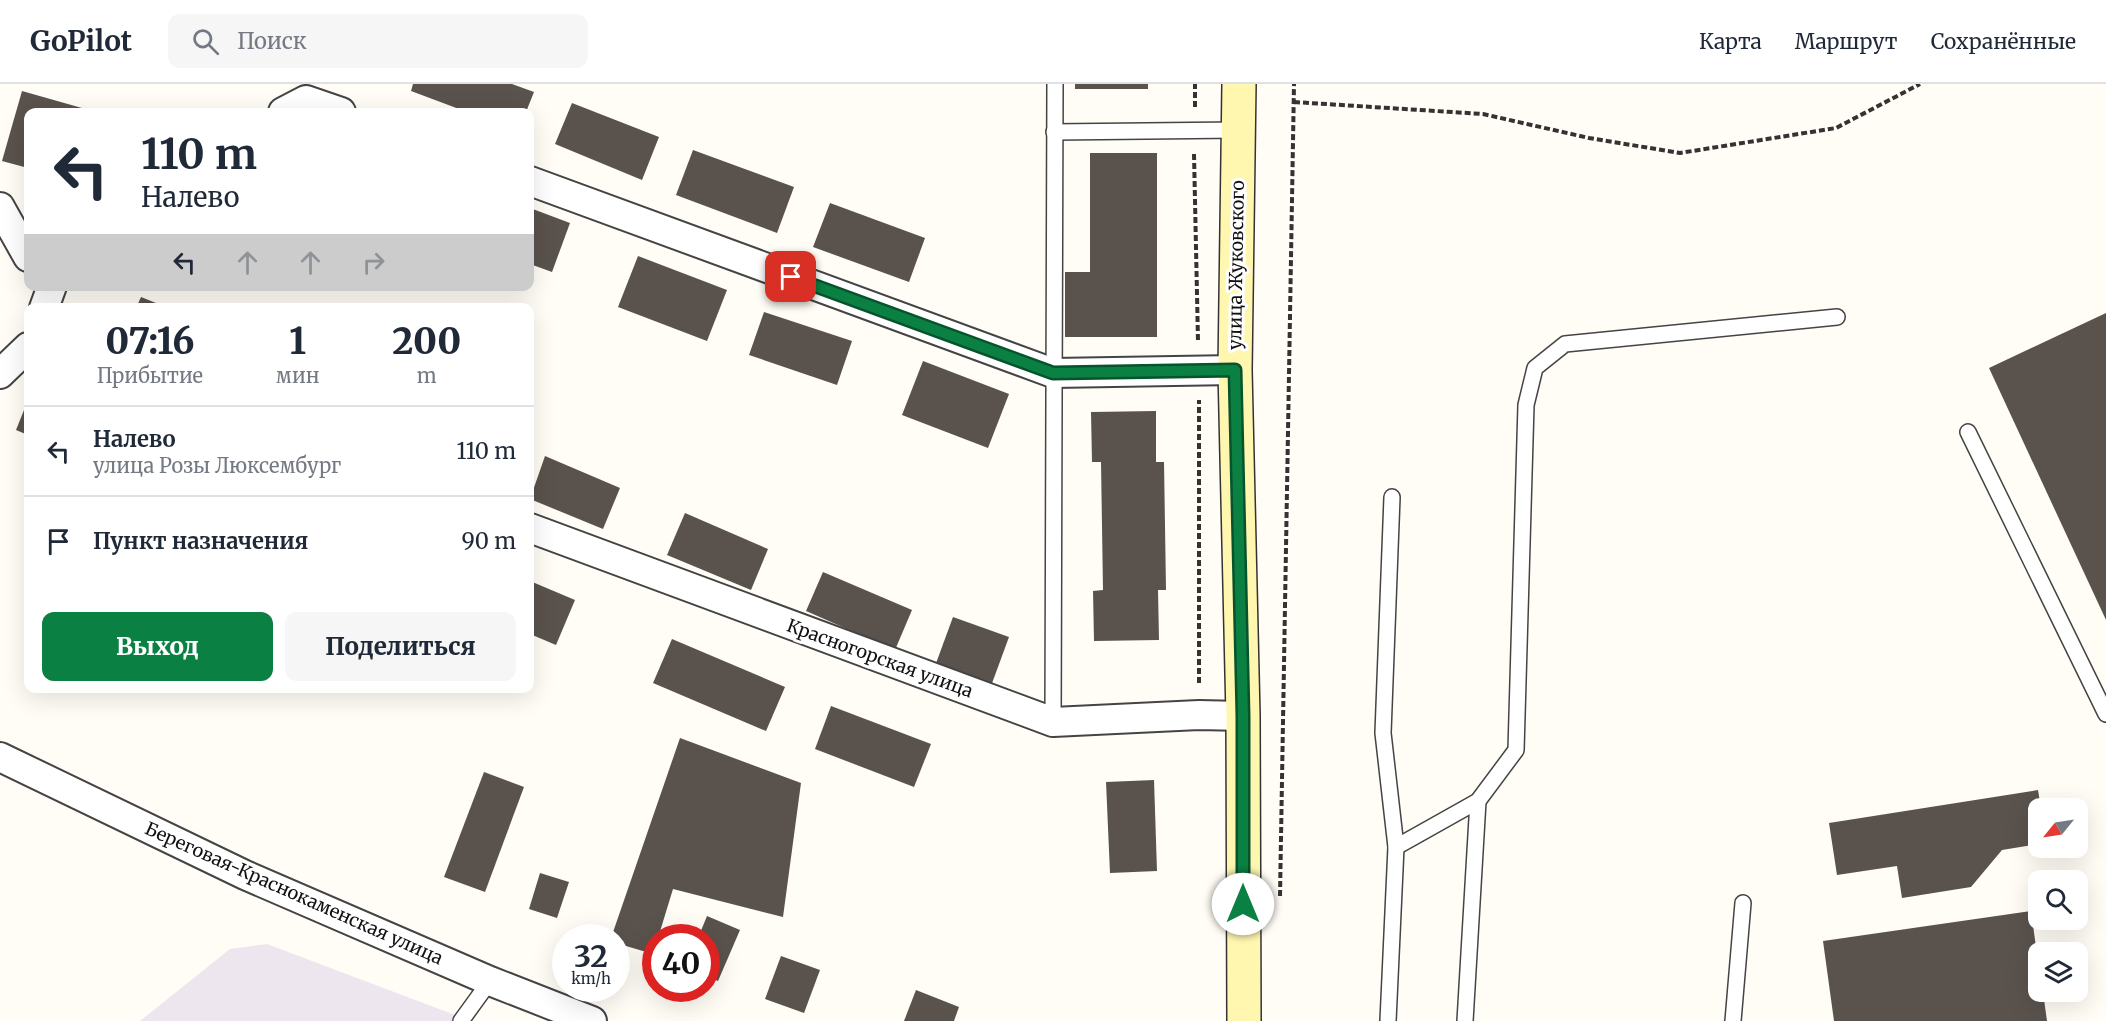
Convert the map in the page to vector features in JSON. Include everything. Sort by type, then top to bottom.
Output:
[{"type":"street","name":"улица Жуковского","points":[[1239,84],[1235,370],[1243,716],[1244,1021]]},
{"type":"street","points":[[295,106],[310,108]]},
{"type":"street","points":[[534,182],[1053,373],[1235,370]]},
{"type":"street","points":[[0,207],[24,250]]},
{"type":"street","points":[[0,374],[24,351]]},
{"type":"street","name":"Красногорская улица","points":[[534,529],[1053,722],[1199,715],[1243,716]]},
{"type":"street","name":"Береговая-Краснокаменская улица","points":[[0,757],[245,875],[490,981],[592,1021]]},
{"type":"lane","points":[[1053,722],[1055,84]]},
{"type":"lane","points":[[1054,132],[1238,130]]},
{"type":"lane","points":[[1396,847],[1478,801],[1516,750],[1526,405],[1535,368],[1566,344],[1837,317]]},
{"type":"lane","points":[[1968,432],[2106,714]]},
{"type":"lane","points":[[1388,1021],[1396,847],[1383,733],[1392,497]]},
{"type":"lane","points":[[1465,1021],[1478,801]]},
{"type":"lane","points":[[1733,1021],[1743,903]]},
{"type":"lane","points":[[461,1021],[490,981]]},
{"type":"path","points":[[1280,903],[1294,84]]},
{"type":"path","points":[[1294,102],[1483,114],[1588,138],[1680,153],[1836,128],[1920,84]]},
{"type":"shaded area","points":[[267,944],[471,1021],[140,1021],[230,949]]},
{"type":"building","points":[[413,84],[512,84],[534,92],[528,108],[456,108],[411,91]]},
{"type":"building","points":[[1075,84],[1148,84],[1148,89],[1075,89]]},
{"type":"building","points":[[22,91],[82,108],[24,108],[24,167],[2,161]]},
{"type":"building","points":[[572,103],[659,137],[642,180],[555,144]]},
{"type":"building","points":[[693,150],[794,187],[777,233],[676,195]]},
{"type":"building","points":[[1090,153],[1157,153],[1157,337],[1065,337],[1065,272],[1090,272]]},
{"type":"building","points":[[830,203],[925,238],[909,282],[813,247]]},
{"type":"building","points":[[534,210],[570,223],[552,272],[534,265]]},
{"type":"building","points":[[638,256],[727,290],[707,341],[618,307]]},
{"type":"building","points":[[141,297],[156,303],[138,303]]},
{"type":"building","points":[[764,312],[852,341],[837,385],[749,355]]},
{"type":"building","points":[[2106,313],[2106,620],[1989,368]]},
{"type":"building","points":[[923,361],[1009,394],[988,448],[902,415]]},
{"type":"building","points":[[24,410],[24,433],[16,430]]},
{"type":"building","points":[[1156,411],[1156,462],[1164,462],[1166,590],[1158,590],[1159,640],[1094,641],[1093,591],[1103,590],[1101,462],[1092,462],[1091,412]]},
{"type":"building","points":[[545,456],[620,488],[603,529],[534,501],[534,488]]},
{"type":"building","points":[[685,513],[768,549],[751,590],[667,555]]},
{"type":"building","points":[[823,572],[912,610],[895,650],[806,611]]},
{"type":"building","points":[[534,583],[575,600],[556,645],[534,636]]},
{"type":"building","points":[[953,617],[1009,637],[991,686],[935,666]]},
{"type":"building","points":[[672,639],[785,687],[766,731],[653,683]]},
{"type":"building","points":[[831,706],[931,744],[914,787],[815,749]]},
{"type":"building","points":[[680,738],[801,783],[783,917],[673,889],[662,924],[642,924],[642,951],[630,947],[630,924],[616,924]]},
{"type":"building","points":[[484,772],[524,787],[485,892],[444,877]]},
{"type":"building","points":[[1154,780],[1157,871],[1110,873],[1106,782]]},
{"type":"building","points":[[2038,790],[2039,798],[2028,798],[2028,846],[2002,850],[1971,887],[1902,898],[1897,866],[1837,875],[1829,823]]},
{"type":"building","points":[[540,873],[569,882],[557,918],[529,909]]},
{"type":"building","points":[[2028,911],[2028,930],[2034,930],[2035,942],[2028,942],[2028,1002],[2044,1002],[2047,1021],[1834,1021],[1823,941]]},
{"type":"building","points":[[707,916],[740,930],[720,976],[720,924],[704,924]]},
{"type":"building","points":[[781,956],[820,970],[804,1013],[765,999]]},
{"type":"building","points":[[916,990],[959,1007],[954,1021],[904,1021]]},
{"type":"route","points":[[791,277],[1053,373],[1235,370],[1243,716],[1243,904]]}]
